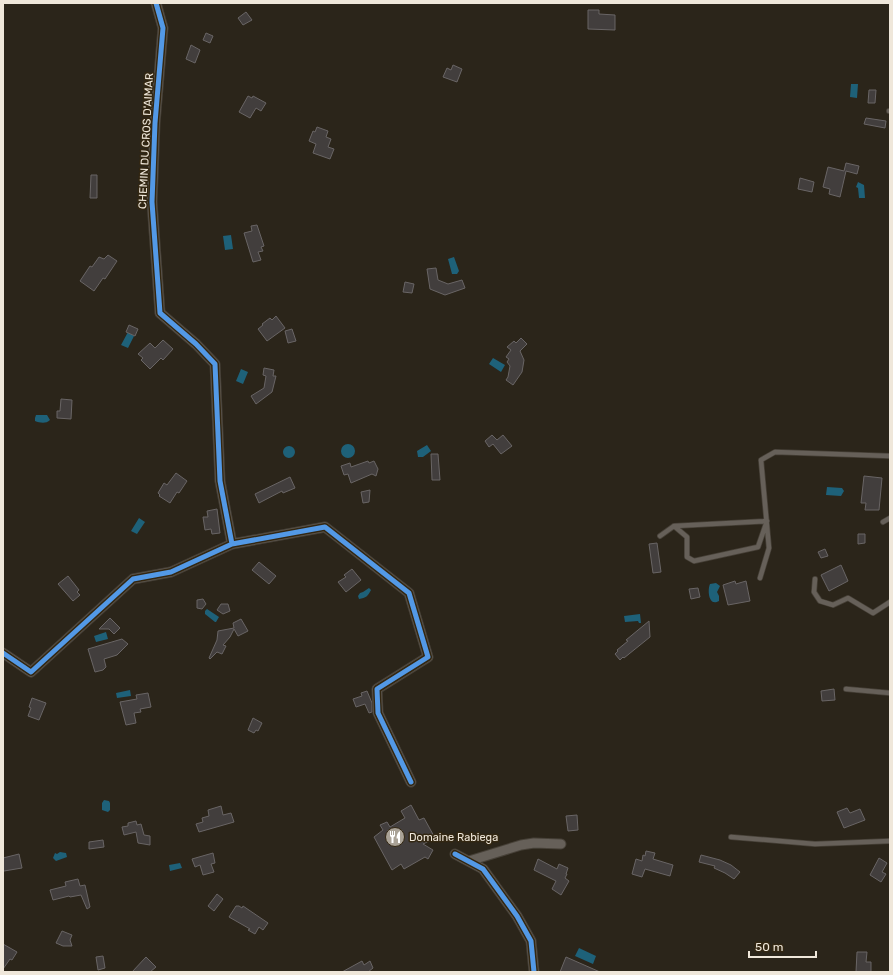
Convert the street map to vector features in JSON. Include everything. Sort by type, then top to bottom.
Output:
[{"type":"street","name":"CHEMIN DU CROS D'AIMAR","points":[[156,3],[163,28],[155,123],[152,202],[160,313],[196,344],[215,364],[220,481],[232,544]]},
{"type":"street","points":[[3,653],[31,672],[134,579],[171,572],[232,544],[325,527],[409,594],[428,657],[377,689],[378,713],[411,782]]},
{"type":"street","points":[[469,861],[521,845],[534,843],[561,844]]},
{"type":"street","points":[[455,854],[483,869],[517,916],[531,941],[534,972]]},
{"type":"lane","points":[[760,578],[769,548],[761,460],[775,452],[890,456]]},
{"type":"lane","points":[[884,522],[890,518]]},
{"type":"lane","points":[[660,536],[674,526],[767,521]]},
{"type":"lane","points":[[674,526],[687,537],[687,557],[694,561],[758,547],[767,521]]},
{"type":"lane","points":[[815,579],[814,592],[820,601],[833,605],[848,598],[873,613],[890,602]]},
{"type":"lane","points":[[846,689],[890,693]]},
{"type":"lane","points":[[731,837],[815,844],[890,841]]},
{"type":"water","points":[[851,84],[858,84],[857,98],[850,97]]},
{"type":"water","points":[[858,182],[864,185],[865,198],[859,198],[858,188],[856,187]]},
{"type":"water","points":[[231,235],[233,249],[225,250],[223,236]]},
{"type":"water","points":[[454,257],[459,271],[457,274],[452,274],[448,259]]},
{"type":"water","points":[[128,332],[134,336],[128,348],[121,345]]},
{"type":"water","points":[[493,358],[505,365],[501,372],[489,364]]},
{"type":"water","points":[[241,369],[248,372],[243,384],[236,381]]},
{"type":"water","points":[[36,415],[47,415],[50,420],[45,423],[37,422],[35,421]]},
{"type":"water","points":[[348,444],[353,446],[355,451],[353,456],[348,458],[343,456],[341,451],[343,446]]},
{"type":"water","points":[[427,445],[431,451],[423,457],[418,457],[417,451]]},
{"type":"water","points":[[291,446],[294,447],[294,457],[287,458],[284,457],[283,450],[284,447]]},
{"type":"water","points":[[827,487],[842,488],[844,491],[841,496],[826,495]]},
{"type":"water","points":[[139,518],[145,522],[137,534],[131,531]]},
{"type":"water","points":[[716,583],[720,586],[717,592],[719,601],[713,602],[709,594],[709,590],[710,584]]},
{"type":"water","points":[[369,588],[371,590],[368,595],[359,599],[358,596],[360,593]]},
{"type":"water","points":[[207,609],[219,617],[216,622],[205,614]]},
{"type":"water","points":[[640,614],[641,623],[638,621],[625,622],[624,616]]},
{"type":"water","points":[[106,632],[108,639],[96,642],[94,636]]},
{"type":"water","points":[[130,690],[131,696],[117,698],[116,693]]},
{"type":"water","points":[[104,800],[109,801],[110,803],[110,810],[108,812],[102,810],[102,803]]},
{"type":"water","points":[[60,852],[66,853],[67,857],[56,861],[53,858],[55,853],[57,854]]},
{"type":"water","points":[[180,863],[182,868],[170,871],[169,865]]},
{"type":"water","points":[[579,948],[596,956],[593,964],[575,956]]},
{"type":"building","points":[[588,10],[599,10],[599,14],[615,15],[615,30],[588,29]]},
{"type":"building","points":[[246,12],[252,20],[243,25],[238,18]]},
{"type":"building","points":[[206,33],[213,36],[210,43],[203,40]]},
{"type":"building","points":[[191,45],[200,50],[195,63],[186,59]]},
{"type":"building","points":[[453,65],[462,69],[457,82],[443,77],[447,68],[451,70]]},
{"type":"building","points":[[869,90],[876,90],[875,103],[868,103]]},
{"type":"building","points":[[248,96],[252,98],[253,96],[266,103],[261,111],[256,108],[250,118],[239,112]]},
{"type":"building","points":[[866,118],[886,121],[885,128],[864,124]]},
{"type":"building","points":[[317,127],[328,131],[326,137],[331,139],[328,147],[334,149],[330,159],[313,153],[316,144],[309,141],[313,131],[315,132]]},
{"type":"building","points":[[846,163],[859,166],[857,174],[846,171],[840,197],[829,194],[830,189],[823,187],[828,167],[844,171]]},
{"type":"building","points":[[91,175],[97,175],[97,198],[90,198]]},
{"type":"building","points":[[800,178],[814,182],[812,192],[798,189]]},
{"type":"building","points":[[257,225],[264,246],[261,247],[263,251],[258,252],[261,260],[253,262],[244,233],[252,231],[251,226]]},
{"type":"building","points":[[108,255],[117,261],[105,279],[103,278],[94,291],[80,281],[90,266],[92,267],[99,257],[104,259]]},
{"type":"building","points":[[436,268],[438,280],[448,284],[462,280],[465,288],[445,295],[430,289],[427,269]]},
{"type":"building","points":[[405,282],[414,284],[412,293],[403,292]]},
{"type":"building","points":[[276,316],[285,328],[267,341],[258,329],[270,318],[272,320]]},
{"type":"building","points":[[129,325],[138,329],[135,336],[126,332]]},
{"type":"building","points":[[292,329],[296,341],[288,343],[285,331]]},
{"type":"building","points":[[521,338],[527,344],[520,351],[524,360],[522,372],[513,385],[506,380],[510,366],[507,362],[509,359],[506,357],[511,350],[507,347],[514,341],[516,343]]},
{"type":"building","points":[[163,340],[173,349],[163,360],[161,358],[150,369],[141,360],[143,358],[138,354],[150,343],[155,348]]},
{"type":"building","points":[[264,368],[274,370],[273,376],[276,376],[272,392],[256,404],[251,396],[264,388],[266,376],[263,375]]},
{"type":"building","points":[[61,399],[72,400],[71,419],[57,418],[57,411],[60,411]]},
{"type":"building","points":[[492,435],[497,440],[503,435],[512,446],[501,454],[493,444],[489,447],[485,441]]},
{"type":"building","points":[[431,454],[438,454],[440,480],[432,480]]},
{"type":"building","points":[[368,461],[369,463],[374,461],[378,469],[376,476],[372,474],[351,483],[348,474],[344,475],[341,466],[350,463],[351,467]]},
{"type":"building","points":[[176,473],[187,481],[170,503],[159,496],[160,495],[158,493],[164,483],[167,485]]},
{"type":"building","points":[[864,476],[882,478],[879,510],[865,510],[866,503],[861,503]]},
{"type":"building","points":[[290,477],[295,488],[283,493],[282,491],[259,503],[255,494]]},
{"type":"building","points":[[370,490],[369,502],[363,503],[361,492]]},
{"type":"building","points":[[217,509],[220,533],[212,534],[211,529],[205,530],[203,517],[208,517],[207,511]]},
{"type":"building","points":[[858,534],[865,534],[865,543],[858,544]]},
{"type":"building","points":[[657,543],[661,572],[653,573],[649,544]]},
{"type":"building","points":[[825,549],[828,556],[821,558],[818,552]]},
{"type":"building","points":[[259,562],[276,576],[269,584],[252,570]]},
{"type":"building","points":[[841,565],[848,581],[829,591],[821,575]]},
{"type":"building","points":[[352,569],[361,580],[346,592],[338,582],[346,577],[344,575]]},
{"type":"building","points":[[68,576],[79,590],[77,592],[80,595],[73,601],[58,584]]},
{"type":"building","points":[[735,581],[736,584],[746,581],[750,601],[728,605],[723,585]]},
{"type":"building","points":[[698,588],[700,597],[691,599],[689,589]]},
{"type":"building","points":[[203,599],[206,604],[202,609],[197,608],[197,600]]},
{"type":"building","points":[[221,604],[228,604],[230,611],[223,614],[217,610]]},
{"type":"building","points":[[110,618],[120,628],[114,634],[109,629],[99,629]]},
{"type":"building","points":[[241,619],[248,631],[238,636],[234,629],[230,637],[223,645],[226,646],[222,654],[217,652],[210,659],[209,658],[217,640],[218,631],[234,628],[233,623]]},
{"type":"building","points":[[649,621],[650,637],[620,660],[615,654],[618,651],[617,650],[628,641],[626,640]]},
{"type":"building","points":[[122,639],[128,644],[117,655],[104,659],[106,667],[103,670],[95,672],[88,649]]},
{"type":"building","points":[[834,689],[835,700],[822,701],[821,691]]},
{"type":"building","points":[[367,691],[372,703],[372,712],[369,713],[365,704],[356,707],[353,699],[362,696],[361,693]]},
{"type":"building","points":[[148,693],[151,707],[140,709],[141,712],[134,713],[136,723],[126,725],[120,702],[137,699],[136,695]]},
{"type":"building","points":[[32,698],[46,703],[39,720],[28,716]]},
{"type":"building","points":[[253,718],[262,723],[258,731],[256,730],[254,733],[248,730]]},
{"type":"building","name":"Domaine Rabiega","points":[[411,805],[419,820],[424,818],[435,838],[423,844],[433,850],[428,859],[425,857],[404,869],[401,864],[392,870],[374,837],[383,830],[380,825],[387,822],[390,827],[405,818],[401,811]]},
{"type":"building","points":[[221,806],[223,815],[231,813],[234,822],[199,832],[196,824],[203,822],[202,818],[209,816],[208,810]]},
{"type":"building","points":[[847,808],[850,813],[860,809],[865,820],[844,828],[837,812]]},
{"type":"building","points":[[577,815],[578,830],[568,831],[566,816]]},
{"type":"building","points":[[136,821],[137,825],[141,824],[144,835],[150,836],[150,845],[138,843],[136,832],[124,835],[122,827],[128,826],[128,823]]},
{"type":"building","points":[[103,840],[104,847],[89,849],[89,842]]},
{"type":"building","points":[[646,851],[655,853],[653,859],[673,865],[670,876],[645,869],[642,877],[632,874],[636,859],[642,861],[643,855],[645,856]]},
{"type":"building","points":[[213,853],[215,863],[211,864],[214,872],[203,875],[200,865],[195,867],[192,859]]},
{"type":"building","points":[[19,854],[22,868],[4,871],[3,858]]},
{"type":"building","points":[[701,855],[720,860],[731,865],[740,872],[734,879],[714,868],[715,866],[699,862]]},
{"type":"building","points":[[879,858],[887,863],[882,872],[886,874],[881,882],[870,875]]},
{"type":"building","points":[[538,859],[557,869],[559,864],[568,868],[565,878],[569,881],[561,895],[552,889],[556,881],[534,870]]},
{"type":"building","points":[[78,879],[80,886],[85,885],[90,907],[87,909],[81,895],[53,900],[50,890],[66,886],[65,882]]},
{"type":"building","points":[[217,894],[223,899],[214,911],[208,906]]},
{"type":"building","points":[[236,906],[242,908],[243,906],[268,923],[263,930],[259,927],[255,934],[248,930],[250,929],[229,917]]},
{"type":"building","points":[[62,931],[72,935],[70,940],[72,946],[63,946],[56,943]]},
{"type":"building","points":[[3,944],[17,952],[12,960],[10,959],[3,969]]},
{"type":"building","points":[[857,952],[867,952],[866,962],[871,962],[871,972],[856,972]]},
{"type":"building","points":[[103,956],[105,968],[98,970],[96,957]]},
{"type":"building","points":[[146,957],[156,967],[150,972],[132,972]]},
{"type":"building","points":[[566,957],[600,972],[560,972]]},
{"type":"building","points":[[362,961],[364,965],[370,961],[373,968],[368,972],[342,972]]},
{"type":"cycle path","points":[[156,3],[163,28],[155,123],[152,202],[160,313],[196,344],[215,364],[220,481],[232,544]]},
{"type":"cycle path","points":[[3,653],[31,672],[133,579],[171,572],[232,544],[325,527],[409,593],[428,657],[377,689],[378,713],[411,782]]},
{"type":"cycle path","points":[[455,854],[483,869],[517,916],[531,941],[534,972]]},
{"type":"place","name":"Domaine Rabiega","points":[[395,837]]}]
